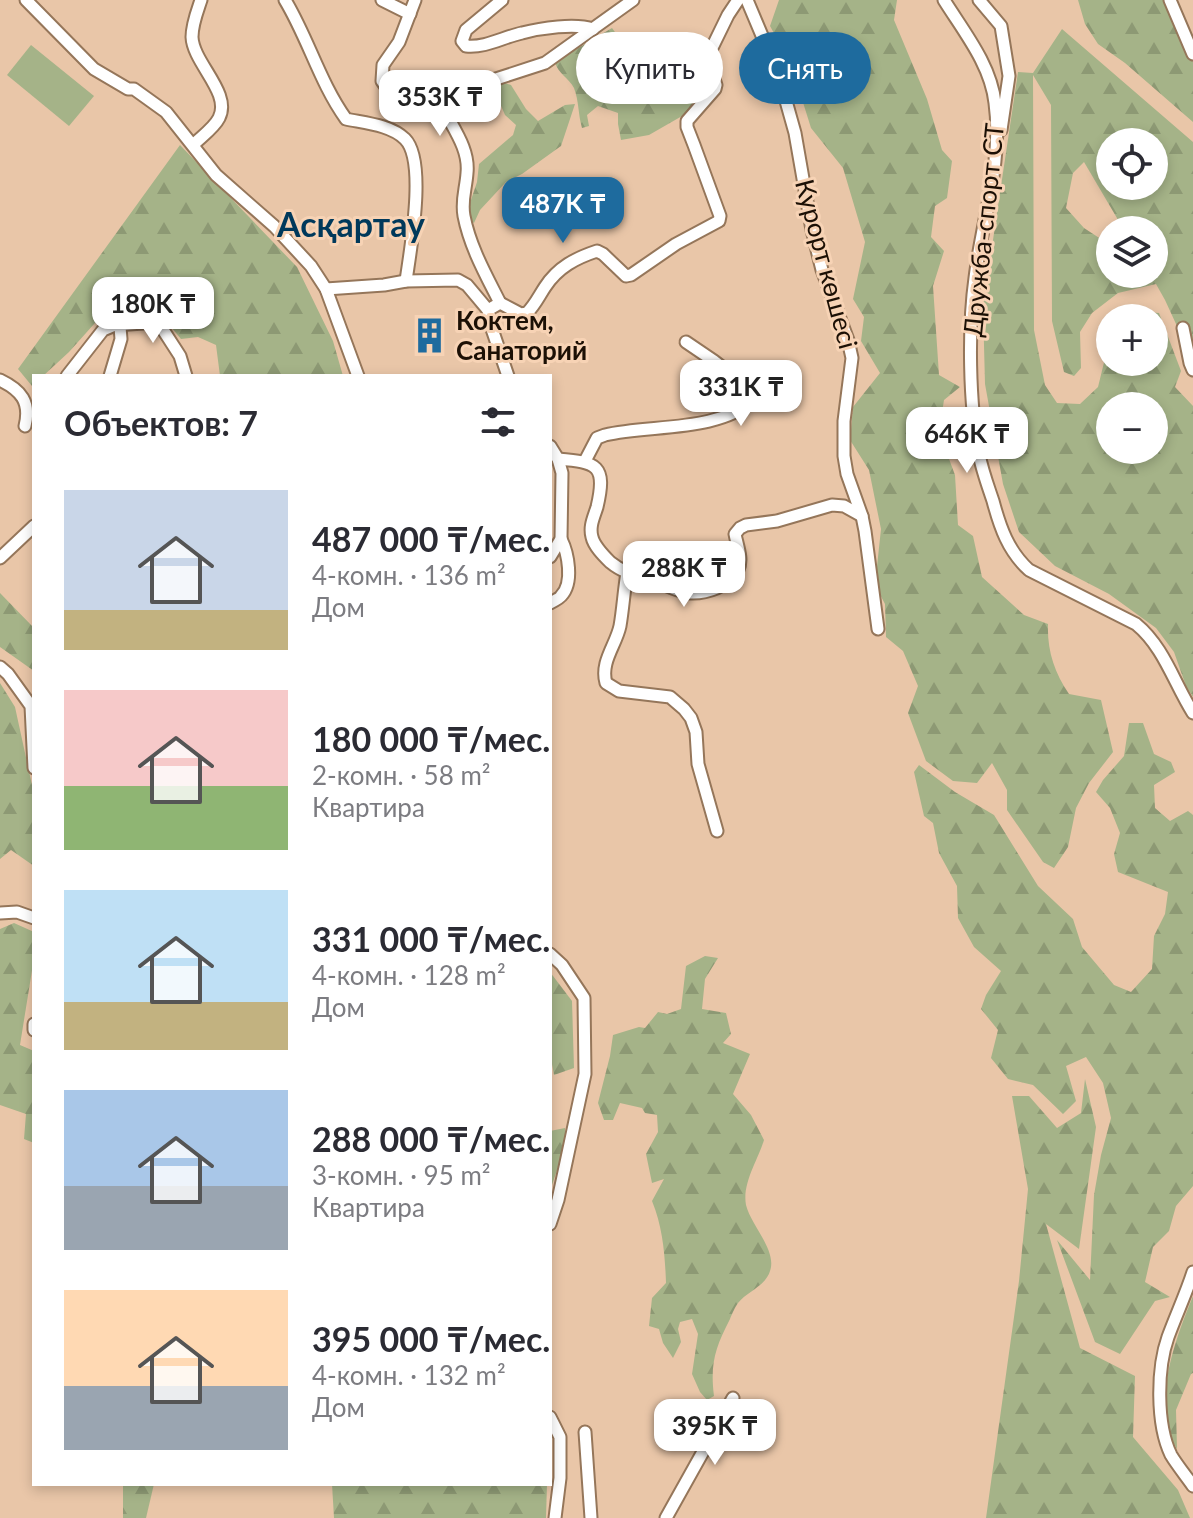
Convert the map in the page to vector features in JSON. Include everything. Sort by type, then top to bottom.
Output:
[{"type":"street","points":[[26,0],[94,69],[128,89],[134,89],[166,112],[216,175],[274,226],[311,266],[326,289],[357,374]]},
{"type":"street","points":[[193,145],[221,115],[219,95],[198,59],[192,38],[201,0]]},
{"type":"street","points":[[285,0],[346,119],[382,127],[408,143],[416,173],[417,192],[406,281]]},
{"type":"street","points":[[382,0],[410,14]]},
{"type":"street","points":[[415,0],[399,42],[383,65],[382,81],[392,95],[427,108],[450,121],[465,150],[467,172],[462,200],[467,230],[500,303],[521,314],[527,313],[560,269],[577,257],[597,251],[626,276],[631,275],[676,244],[719,221],[720,216],[687,121],[715,89],[707,58],[738,0]]},
{"type":"street","points":[[502,0],[466,30],[462,41],[466,46],[477,47],[523,32],[583,26],[593,29]]},
{"type":"street","points":[[450,121],[482,88],[496,79],[545,63],[633,0]]},
{"type":"street","name":"Курорт көшесі","points":[[747,0],[779,76],[795,133],[822,270],[852,358],[844,421],[844,456],[862,516],[878,629]]},
{"type":"street","name":"Дружба-спорт СТ","points":[[944,0],[985,66],[995,99],[998,138],[974,280],[971,323],[973,408],[979,455],[998,519],[1009,545],[1029,570],[1136,624],[1149,634],[1193,713]]},
{"type":"street","points":[[979,0],[1001,26],[1009,76],[998,138]]},
{"type":"street","points":[[1170,0],[1192,49]]},
{"type":"street","points":[[326,289],[406,281],[458,280],[467,285],[488,310],[507,374]]},
{"type":"street","points":[[488,310],[500,303]]},
{"type":"street","points":[[69,374],[103,330],[115,325],[158,322],[180,356],[185,374]]},
{"type":"street","points":[[111,374],[121,339],[120,327],[115,325]]},
{"type":"street","points":[[1183,328],[1193,370]]},
{"type":"street","points":[[585,461],[597,438],[605,435],[712,420],[734,412],[755,399],[755,393],[741,381],[686,342]]},
{"type":"street","points":[[0,380],[30,403],[25,426]]},
{"type":"street","points":[[552,449],[562,473],[561,539],[568,558],[564,592],[552,602]]},
{"type":"street","points":[[558,459],[585,461],[599,472],[601,479],[597,506],[591,522],[592,536],[604,556],[627,573],[691,593],[724,584],[738,569],[740,560],[735,534],[740,528],[832,505],[844,506],[862,516]]},
{"type":"street","points":[[0,558],[32,528]]},
{"type":"street","points":[[552,554],[561,539]]},
{"type":"street","points":[[627,573],[620,627],[604,671],[606,683],[619,691],[670,697],[691,718],[696,732],[698,764],[717,831]]},
{"type":"street","points":[[0,667],[31,706],[32,727]]},
{"type":"street","points":[[0,913],[17,912],[32,917]]},
{"type":"street","points":[[552,956],[562,965],[584,998],[585,1074],[552,1218]]},
{"type":"street","points":[[1193,1272],[1167,1341],[1161,1400],[1161,1419],[1172,1455],[1193,1486]]},
{"type":"street","points":[[666,1518],[733,1398]]},
{"type":"street","points":[[552,1421],[560,1437],[560,1478],[555,1518]]},
{"type":"street","points":[[585,1432],[591,1518]]},
{"type":"green space","points":[[779,0],[897,0],[894,20],[927,99],[942,150],[952,161],[947,198],[935,206],[931,237],[944,251],[933,286],[939,375],[960,387],[944,400],[939,432],[955,475],[958,525],[973,536],[982,577],[1024,615],[1048,624],[1052,660],[1069,694],[1101,700],[1113,752],[1089,783],[1076,808],[1068,847],[1054,868],[1043,862],[1007,810],[1007,790],[992,763],[977,783],[953,781],[926,761],[908,713],[918,686],[903,651],[886,637],[885,604],[875,585],[881,529],[869,470],[850,440],[853,407],[880,373],[861,341],[864,317],[853,299],[865,242],[843,168],[811,128],[804,104],[871,104],[871,32],[773,32],[770,26]]},
{"type":"green space","points":[[1078,0],[1166,0],[1193,59],[1193,122],[1125,63],[1098,44],[1085,24]]},
{"type":"green space","points":[[1062,29],[1193,142],[1193,361],[1158,288],[1168,288],[1168,216],[1116,216],[1106,200],[1168,200],[1168,128],[1096,128],[1096,182],[1084,162],[1073,173],[1066,208],[1084,228],[1096,236],[1096,288],[1139,288],[1118,293],[1104,304],[1096,304],[1096,310],[1080,332],[1081,368],[1074,376],[1064,372],[1052,321],[1051,105],[1033,75],[1034,330],[1045,385],[1057,403],[1080,404],[1098,387],[1101,376],[1168,376],[1168,337],[1181,371],[1175,387],[1193,406],[1193,697],[1174,652],[1156,628],[1109,594],[1055,566],[1019,532],[1003,484],[985,384],[983,307],[1018,72],[1033,73]]},
{"type":"green space","points":[[31,45],[94,96],[69,126],[7,75]]},
{"type":"green space","points":[[576,49],[576,95],[574,88],[555,62]]},
{"type":"green space","points":[[502,82],[511,85],[526,109],[538,121],[565,105],[575,104],[561,146],[506,182],[480,210],[474,223],[468,218],[468,209],[479,164],[513,135],[516,125],[505,115],[499,101],[493,103],[486,93]]},
{"type":"green space","points":[[578,104],[697,104],[696,108],[649,135],[621,140],[618,113],[598,106],[587,115],[589,126],[582,128]]},
{"type":"green space","points":[[180,145],[297,267],[333,341],[342,374],[220,374],[216,345],[198,337],[181,339],[154,306],[103,314],[45,374],[32,374],[32,386],[18,369]]},
{"type":"green space","points":[[0,593],[32,626],[32,670],[0,647]]},
{"type":"green space","points":[[0,683],[15,707],[32,785],[32,865],[11,850],[0,859]]},
{"type":"green space","points":[[1129,723],[1143,723],[1154,754],[1171,762],[1175,772],[1154,785],[1155,808],[1170,821],[1188,811],[1193,815],[1193,1186],[1176,1206],[1169,1231],[1153,1247],[1145,1282],[1170,1297],[1155,1301],[1120,1354],[1095,1342],[1057,1240],[1090,1280],[1094,1195],[1111,1118],[1103,1083],[1086,1057],[1066,1066],[1076,1101],[1063,1114],[1033,1085],[1008,1079],[991,1058],[998,1030],[981,1009],[1001,971],[974,947],[958,918],[957,886],[939,853],[933,823],[924,816],[914,772],[919,765],[955,792],[994,815],[1038,886],[1073,919],[1082,947],[1114,985],[1131,992],[1152,969],[1154,936],[1165,914],[1168,892],[1118,872],[1114,854],[1120,833],[1110,808],[1096,792],[1124,756]]},
{"type":"green space","points":[[14,923],[32,931],[32,970],[20,1045],[32,1050],[32,1142],[24,1139],[26,1114],[0,1105],[0,929]]},
{"type":"green space","points":[[705,956],[718,958],[705,979],[702,1009],[726,1013],[731,1034],[723,1043],[750,1054],[733,1094],[751,1115],[764,1140],[748,1180],[745,1197],[749,1213],[771,1259],[766,1279],[742,1298],[725,1329],[713,1365],[714,1396],[707,1400],[692,1374],[698,1334],[692,1319],[680,1322],[681,1342],[673,1358],[663,1343],[659,1329],[649,1326],[652,1298],[666,1283],[663,1242],[652,1201],[664,1179],[652,1183],[646,1154],[658,1132],[657,1115],[620,1103],[613,1120],[604,1120],[598,1103],[613,1035],[645,1028],[658,1012],[667,1014],[681,1009],[686,966]]},
{"type":"green space","points":[[552,975],[572,1001],[574,1068],[554,1075]]},
{"type":"green space","points":[[1085,1079],[1096,1127],[1079,1249],[1046,1224],[1080,1348],[1135,1376],[1133,1437],[1178,1490],[1190,1518],[986,1518],[1019,1281],[1028,1189],[1012,1096],[1029,1096],[1057,1128],[1081,1113]]},
{"type":"green space","points":[[565,1128],[566,1143],[552,1185],[552,1131]]},
{"type":"green space","points":[[1193,1296],[1193,1373],[1176,1410],[1177,1449],[1168,1429],[1165,1393],[1176,1343]]},
{"type":"green space","points":[[123,1486],[154,1486],[146,1518],[123,1518]]},
{"type":"green space","points":[[332,1486],[547,1486],[546,1518],[334,1518]]},
{"type":"place","name":"Коктем, Санаторий","points":[[430,336]]},
{"type":"district","name":"Асқартау","points":[[351,225]]}]
